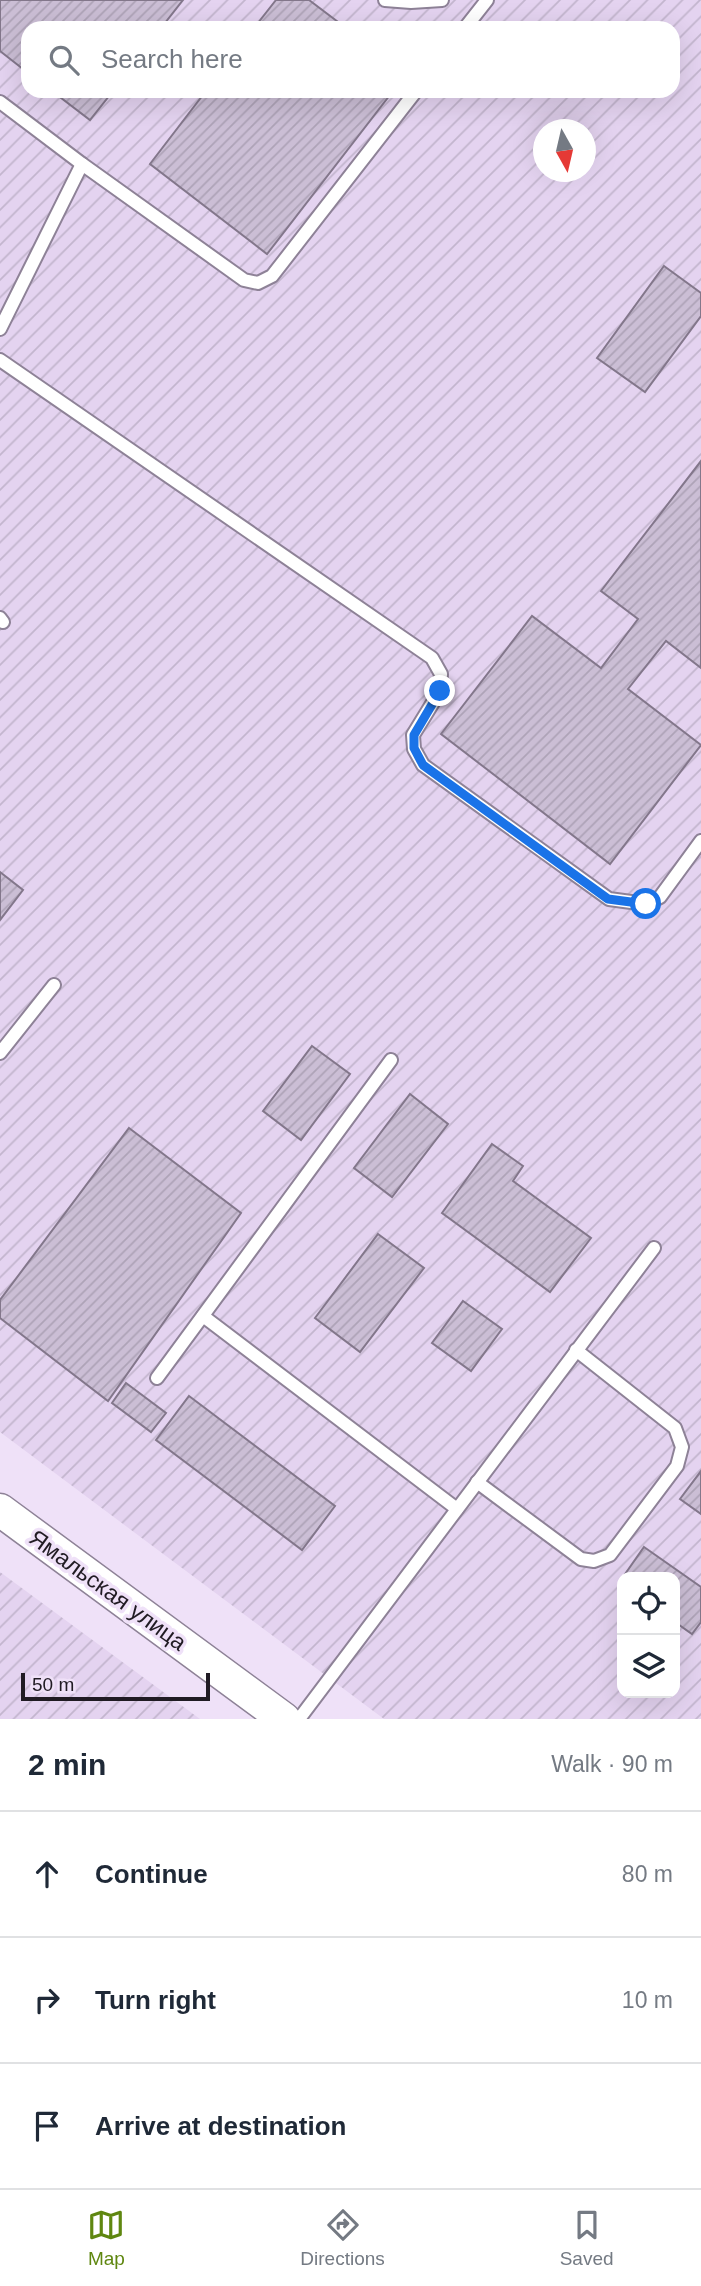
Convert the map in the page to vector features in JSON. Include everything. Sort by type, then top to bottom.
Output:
[{"type":"street","name":"Ямальская улица","points":[[0,1510],[284,1719]]},
{"type":"lane","points":[[385,0],[442,0]]},
{"type":"lane","points":[[470,21],[487,0]]},
{"type":"lane","points":[[0,102],[244,280],[258,283],[272,276],[411,98]]},
{"type":"lane","points":[[0,329],[82,164]]},
{"type":"lane","points":[[0,360],[432,658],[441,674],[440,691],[414,735],[414,748],[423,765],[608,899],[646,904],[660,897],[701,841]]},
{"type":"lane","points":[[0,1053],[54,985]]},
{"type":"lane","points":[[157,1378],[391,1060]]},
{"type":"lane","points":[[299,1719],[653,1248]]},
{"type":"lane","points":[[203,1316],[457,1509]]},
{"type":"lane","points":[[477,1482],[581,1559],[594,1561],[610,1555],[669,1477],[677,1466],[682,1447],[675,1428],[576,1350]]},
{"type":"shaded area","points":[[0,0],[701,0],[701,1719],[384,1719],[0,1432]]},
{"type":"shaded area","points":[[0,1572],[200,1719],[0,1719]]},
{"type":"building","points":[[0,0],[183,0],[166,21],[21,21],[21,68],[0,51]]},
{"type":"building","points":[[276,0],[309,0],[337,21],[260,21]]},
{"type":"building","points":[[61,98],[107,98],[90,120]]},
{"type":"building","points":[[201,98],[388,98],[267,254],[150,164]]},
{"type":"building","points":[[664,266],[701,293],[701,316],[645,392],[597,358]]},
{"type":"building","points":[[701,461],[701,668],[666,641],[628,689],[701,745],[610,864],[441,734],[532,616],[601,668],[638,619],[601,591]]},
{"type":"building","points":[[0,872],[23,890],[0,920]]},
{"type":"building","points":[[312,1046],[350,1074],[301,1140],[263,1111]]},
{"type":"building","points":[[410,1094],[448,1124],[392,1197],[354,1168]]},
{"type":"building","points":[[129,1128],[241,1213],[108,1401],[0,1318],[0,1300]]},
{"type":"building","points":[[492,1144],[523,1166],[513,1181],[591,1238],[550,1292],[442,1213]]},
{"type":"building","points":[[378,1234],[424,1268],[360,1352],[315,1318]]},
{"type":"building","points":[[463,1301],[502,1329],[471,1371],[432,1343]]},
{"type":"building","points":[[126,1383],[166,1413],[151,1432],[112,1403]]},
{"type":"building","points":[[189,1396],[335,1506],[302,1550],[156,1440]]},
{"type":"building","points":[[701,1471],[701,1514],[680,1499]]},
{"type":"building","points":[[644,1547],[680,1572],[626,1572]]},
{"type":"building","points":[[680,1572],[701,1587],[701,1622],[692,1634],[680,1626]]},
{"type":"route","points":[[440,691],[414,735],[414,748],[423,765],[608,899],[646,904]]}]
